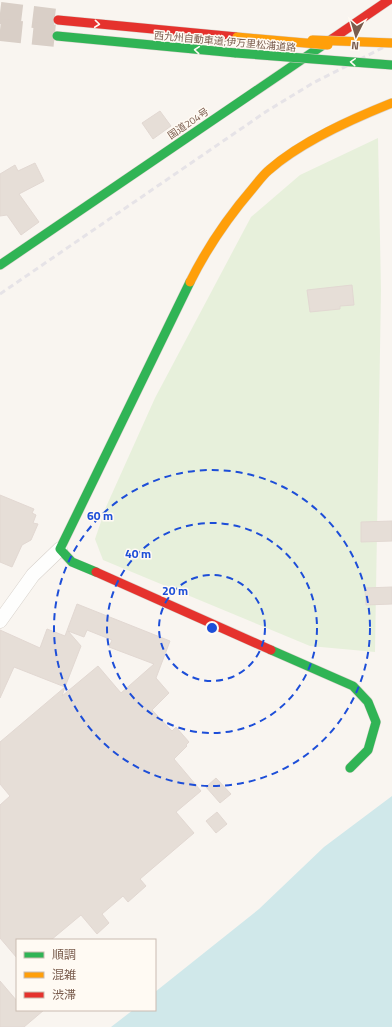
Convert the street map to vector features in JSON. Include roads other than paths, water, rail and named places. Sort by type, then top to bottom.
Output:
[{"type":"main road","name":"国道204号","points":[[0,265],[389,0]]},
{"type":"main road","name":"西九州自動車道;伊万里松浦道路","points":[[58,20],[392,51]]},
{"type":"main road","name":"西九州自動車道;伊万里松浦道路","points":[[57,36],[236,53],[392,65]]},
{"type":"main road","points":[[237,37],[392,44]]},
{"type":"main road","points":[[350,768],[368,750],[376,722],[368,702],[353,686],[72,562],[60,549],[201,260],[234,210],[269,170],[311,141],[362,115],[392,103]]},
{"type":"street","points":[[0,621],[33,575],[60,549]]},
{"type":"water","points":[[392,796],[392,1027],[111,1027],[132,1011],[156,1011],[156,991],[259,909],[324,847]]},
{"type":"tunnel","points":[[0,13],[58,20]]},
{"type":"tunnel","points":[[0,30],[57,36]]},
{"type":"railway","points":[[0,294],[267,111],[313,83],[392,43]]}]
